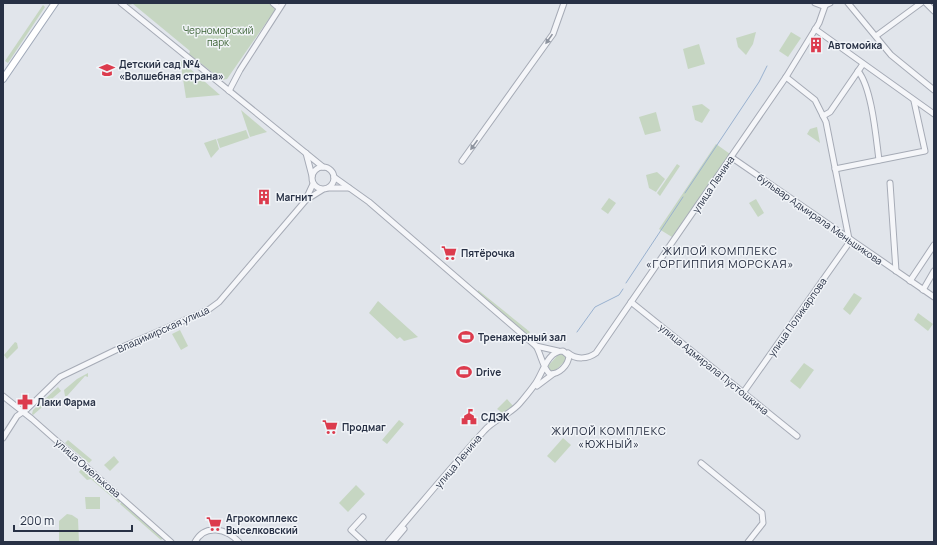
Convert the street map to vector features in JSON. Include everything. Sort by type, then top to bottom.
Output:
[{"type":"main road","points":[[3,79],[55,3]]},
{"type":"street","points":[[121,3],[323,167],[331,170],[334,177],[334,182],[328,188]]},
{"type":"street","points":[[273,3],[279,8]]},
{"type":"street","points":[[229,91],[240,70],[283,3]]},
{"type":"street","points":[[462,161],[553,34],[564,3]]},
{"type":"street","points":[[816,3],[824,6],[830,3]]},
{"type":"street","points":[[848,3],[891,55],[934,90]]},
{"type":"street","points":[[876,36],[921,3]]},
{"type":"street","points":[[926,3],[934,12]]},
{"type":"street","name":"улица Ленина","points":[[575,358],[591,357],[596,353],[786,77],[821,19],[824,6]]},
{"type":"street","points":[[815,29],[934,114]]},
{"type":"street","points":[[823,116],[830,112],[863,64]]},
{"type":"street","points":[[858,71],[863,77],[872,112],[880,160]]},
{"type":"street","points":[[786,77],[815,100],[823,116],[850,239]]},
{"type":"street","points":[[835,169],[926,151],[914,101]]},
{"type":"street","points":[[306,153],[313,184],[322,190],[328,188],[350,188]]},
{"type":"street","name":"бульвар Адмирала Меньшикова","points":[[731,157],[934,297]]},
{"type":"street","points":[[312,176],[318,168],[323,167]]},
{"type":"street","points":[[334,177],[350,188],[536,346],[546,371],[554,374],[575,358],[567,353],[536,346]]},
{"type":"street","points":[[890,183],[896,271]]},
{"type":"street","name":"Владимирская улица","points":[[3,438],[17,416],[60,377],[213,307],[236,283],[306,200],[313,184]]},
{"type":"street","name":"Владимирская улица","points":[[306,200],[322,190]]},
{"type":"street","name":"улица Поликарпова","points":[[743,393],[850,239]]},
{"type":"street","points":[[910,281],[934,245]]},
{"type":"street","points":[[923,290],[934,271]]},
{"type":"street","name":"улица Адмирала Пустошкина","points":[[631,302],[797,436]]},
{"type":"street","points":[[545,366],[552,356],[559,351]]},
{"type":"street","points":[[567,353],[569,356],[567,363]]},
{"type":"street","name":"улица Ленина","points":[[388,542],[485,430],[518,406],[535,385],[545,366]]},
{"type":"street","name":"улица Ленина","points":[[393,542],[486,430],[516,410],[540,382],[554,374]]},
{"type":"street","name":"улица Омелькова","points":[[3,396],[171,542]]},
{"type":"street","points":[[701,463],[762,513],[763,522],[748,542]]},
{"type":"street","points":[[363,517],[351,530],[364,542]]},
{"type":"street","points":[[195,542],[201,534],[220,530],[226,531],[239,542]]},
{"type":"green space","name":"Черноморский парк","points":[[127,3],[270,3],[274,5],[275,10],[227,79],[222,80],[189,54],[190,51],[133,4],[129,5]]},
{"type":"green space","points":[[43,5],[45,7],[8,63],[5,61]]},
{"type":"green space","points":[[756,32],[753,44],[746,55],[738,47],[736,38]]},
{"type":"green space","points":[[791,32],[801,38],[788,57],[779,51]]},
{"type":"green space","points":[[699,44],[705,64],[688,69],[683,49]]},
{"type":"green space","points":[[180,60],[220,95],[186,98]]},
{"type":"green space","points":[[702,104],[710,110],[702,123],[695,120],[692,106]]},
{"type":"green space","points":[[241,110],[267,132],[250,137]]},
{"type":"green space","points":[[656,112],[661,131],[645,135],[639,117]]},
{"type":"green space","points":[[817,127],[820,143],[807,134],[810,129]]},
{"type":"green space","points":[[246,130],[249,138],[220,148],[217,139]]},
{"type":"green space","points":[[216,139],[219,149],[211,158],[204,143]]},
{"type":"green space","points":[[716,144],[730,154],[672,237],[659,229]]},
{"type":"green space","points":[[677,164],[680,166],[660,196],[657,193]]},
{"type":"green space","points":[[657,172],[665,179],[656,192],[649,188],[646,175]]},
{"type":"green space","points":[[609,198],[616,203],[608,214],[601,209]]},
{"type":"green space","points":[[756,199],[764,213],[758,217],[749,203]]},
{"type":"green space","points":[[478,290],[530,332],[528,335],[478,293]]},
{"type":"green space","points":[[854,293],[862,298],[850,315],[843,309]]},
{"type":"green space","points":[[378,301],[418,337],[404,341],[400,337],[397,339],[369,313]]},
{"type":"green space","points":[[918,313],[933,324],[928,331],[914,320]]},
{"type":"green space","points":[[180,330],[188,346],[181,350],[172,334]]},
{"type":"green space","points":[[15,342],[17,343],[18,348],[7,359],[4,355]]},
{"type":"green space","points":[[563,353],[567,356],[566,360],[551,373],[548,366],[558,355]]},
{"type":"green space","points":[[804,363],[814,370],[800,389],[790,381]]},
{"type":"green space","points":[[88,373],[88,377],[85,376],[67,396],[65,396],[64,390],[77,379]]},
{"type":"green space","points":[[58,387],[61,391],[33,415],[33,410]]},
{"type":"green space","points":[[507,399],[514,407],[467,447],[472,438],[475,439],[500,411],[497,409]]},
{"type":"green space","points":[[399,420],[404,424],[387,444],[382,440]]},
{"type":"green space","points":[[563,438],[571,445],[555,463],[547,456]]},
{"type":"green space","points":[[68,440],[92,460],[89,463],[65,443]]},
{"type":"green space","points":[[114,456],[119,462],[110,471],[104,465]]},
{"type":"green space","points":[[83,467],[122,499],[119,503],[91,479],[87,480],[79,472]]},
{"type":"green space","points":[[356,485],[365,494],[348,512],[339,503]]},
{"type":"green space","points":[[85,497],[100,497],[100,509],[86,509]]},
{"type":"green space","points":[[123,500],[164,537],[161,540],[120,504]]},
{"type":"green space","points":[[67,514],[78,519],[79,542],[59,542],[59,521]]},
{"type":"waterway","points":[[685,193],[759,82],[767,66]]},
{"type":"waterway","points":[[626,283],[683,197]]},
{"type":"waterway","points":[[577,332],[595,307],[619,295],[623,289]]},
{"type":"place","name":"Автомойка","points":[[816,45]]},
{"type":"place","name":"Детский сад №4 «Волшебная страна»","points":[[107,70]]},
{"type":"place","name":"Магнит","points":[[264,197]]},
{"type":"place","name":"Пятёрочка","points":[[449,253]]},
{"type":"place","name":"Тренажерный зал","points":[[466,337]]},
{"type":"place","name":"Drive","points":[[464,372]]},
{"type":"place","name":"Лаки Фарма","points":[[25,402]]},
{"type":"place","name":"СДЭК","points":[[469,417]]},
{"type":"place","name":"Продмаг","points":[[330,427]]},
{"type":"place","name":"Агрокомплекс Выселковский","points":[[214,524]]},
{"type":"district","name":"ЖИЛОЙ КОМПЛЕКС «ГОРГИППИЯ МОРСКАЯ»","points":[[720,257]]},
{"type":"district","name":"ЖИЛОЙ КОМПЛЕКС «ЮЖНЫЙ»","points":[[609,437]]}]
